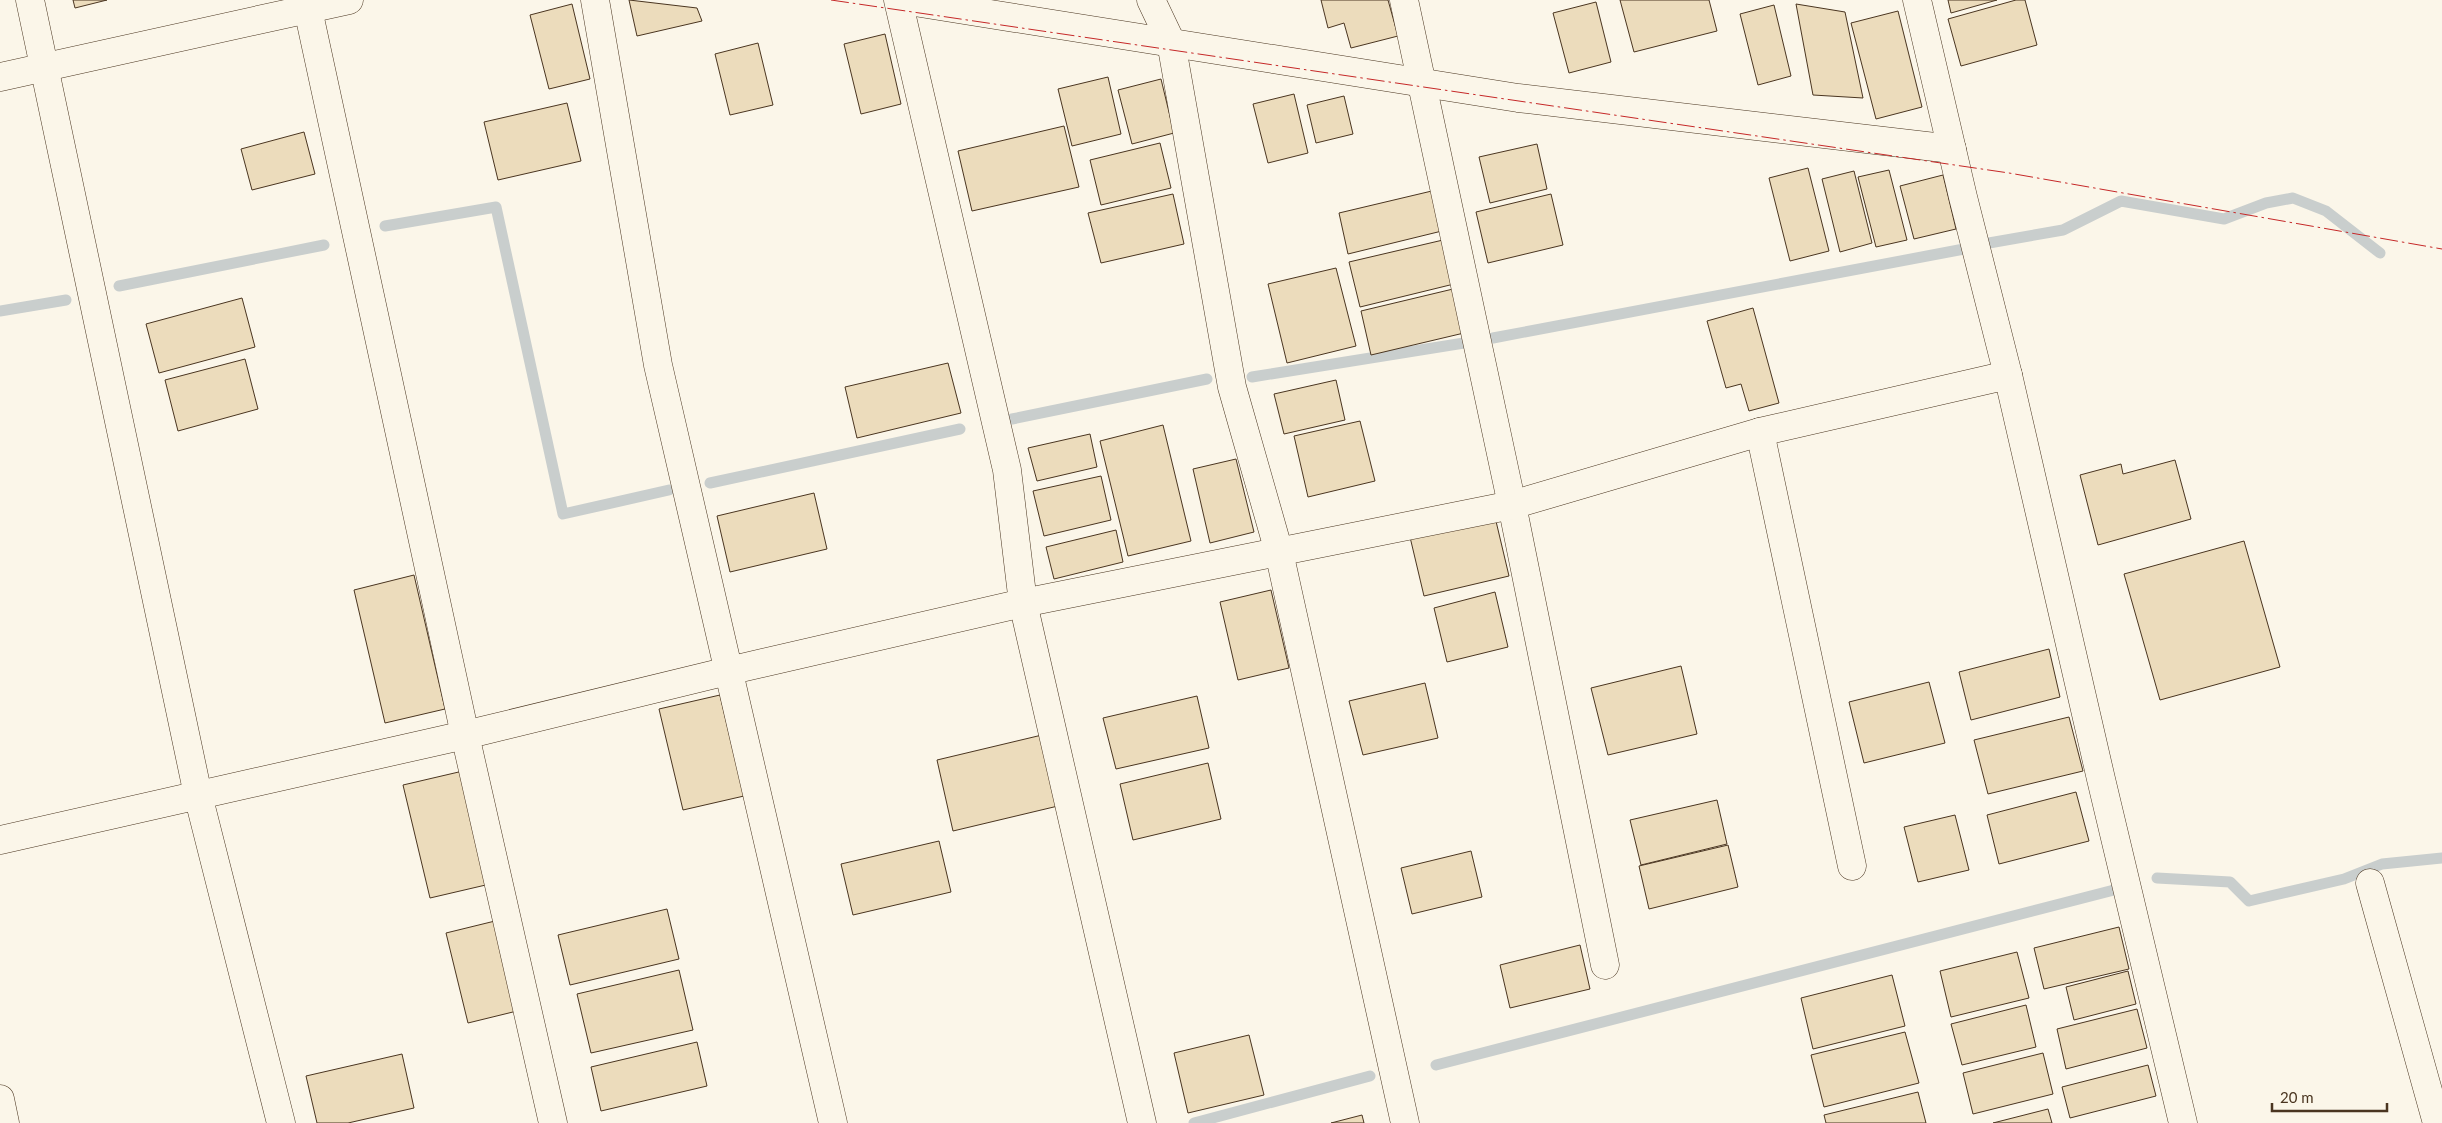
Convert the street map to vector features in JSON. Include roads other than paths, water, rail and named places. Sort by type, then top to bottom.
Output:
[{"type":"street","points":[[30,0],[198,795],[281,1123]]},
{"type":"street","points":[[0,77],[306,4],[349,0]]},
{"type":"street","points":[[595,0],[658,365],[833,1123]]},
{"type":"street","points":[[898,0],[1007,470],[1023,603],[1142,1123]]},
{"type":"street","points":[[902,0],[1528,99],[1952,149]]},
{"type":"street","points":[[1151,0],[1171,42],[1232,387],[1279,552],[1405,1123]]},
{"type":"street","points":[[1404,0],[1512,505],[1605,965]]},
{"type":"street","points":[[1917,0],[2008,375],[2183,1123]]},
{"type":"street","points":[[306,4],[465,735],[553,1123]]},
{"type":"street","points":[[0,840],[465,735],[728,671],[1023,603],[1512,505],[1760,432],[2008,375]]},
{"type":"street","points":[[1760,432],[1852,866]]},
{"type":"street","points":[[2370,883],[2437,1123]]},
{"type":"street","points":[[0,1100],[5,1123]]},
{"type":"waterway","points":[[1989,243],[2063,230],[2121,201],[2224,219],[2266,203],[2293,198],[2326,211],[2380,253]]},
{"type":"waterway","points":[[385,226],[496,207],[563,514],[669,490]]},
{"type":"waterway","points":[[119,286],[324,245]]},
{"type":"waterway","points":[[1493,338],[1964,249]]},
{"type":"waterway","points":[[0,311],[66,300]]},
{"type":"waterway","points":[[1252,377],[1464,343]]},
{"type":"waterway","points":[[1012,419],[1207,379]]},
{"type":"waterway","points":[[710,483],[960,429]]},
{"type":"waterway","points":[[2157,878],[2230,882],[2249,901],[2344,879],[2382,864],[2442,858]]},
{"type":"waterway","points":[[1436,1065],[2114,890]]},
{"type":"waterway","points":[[1194,1123],[1370,1076]]}]
